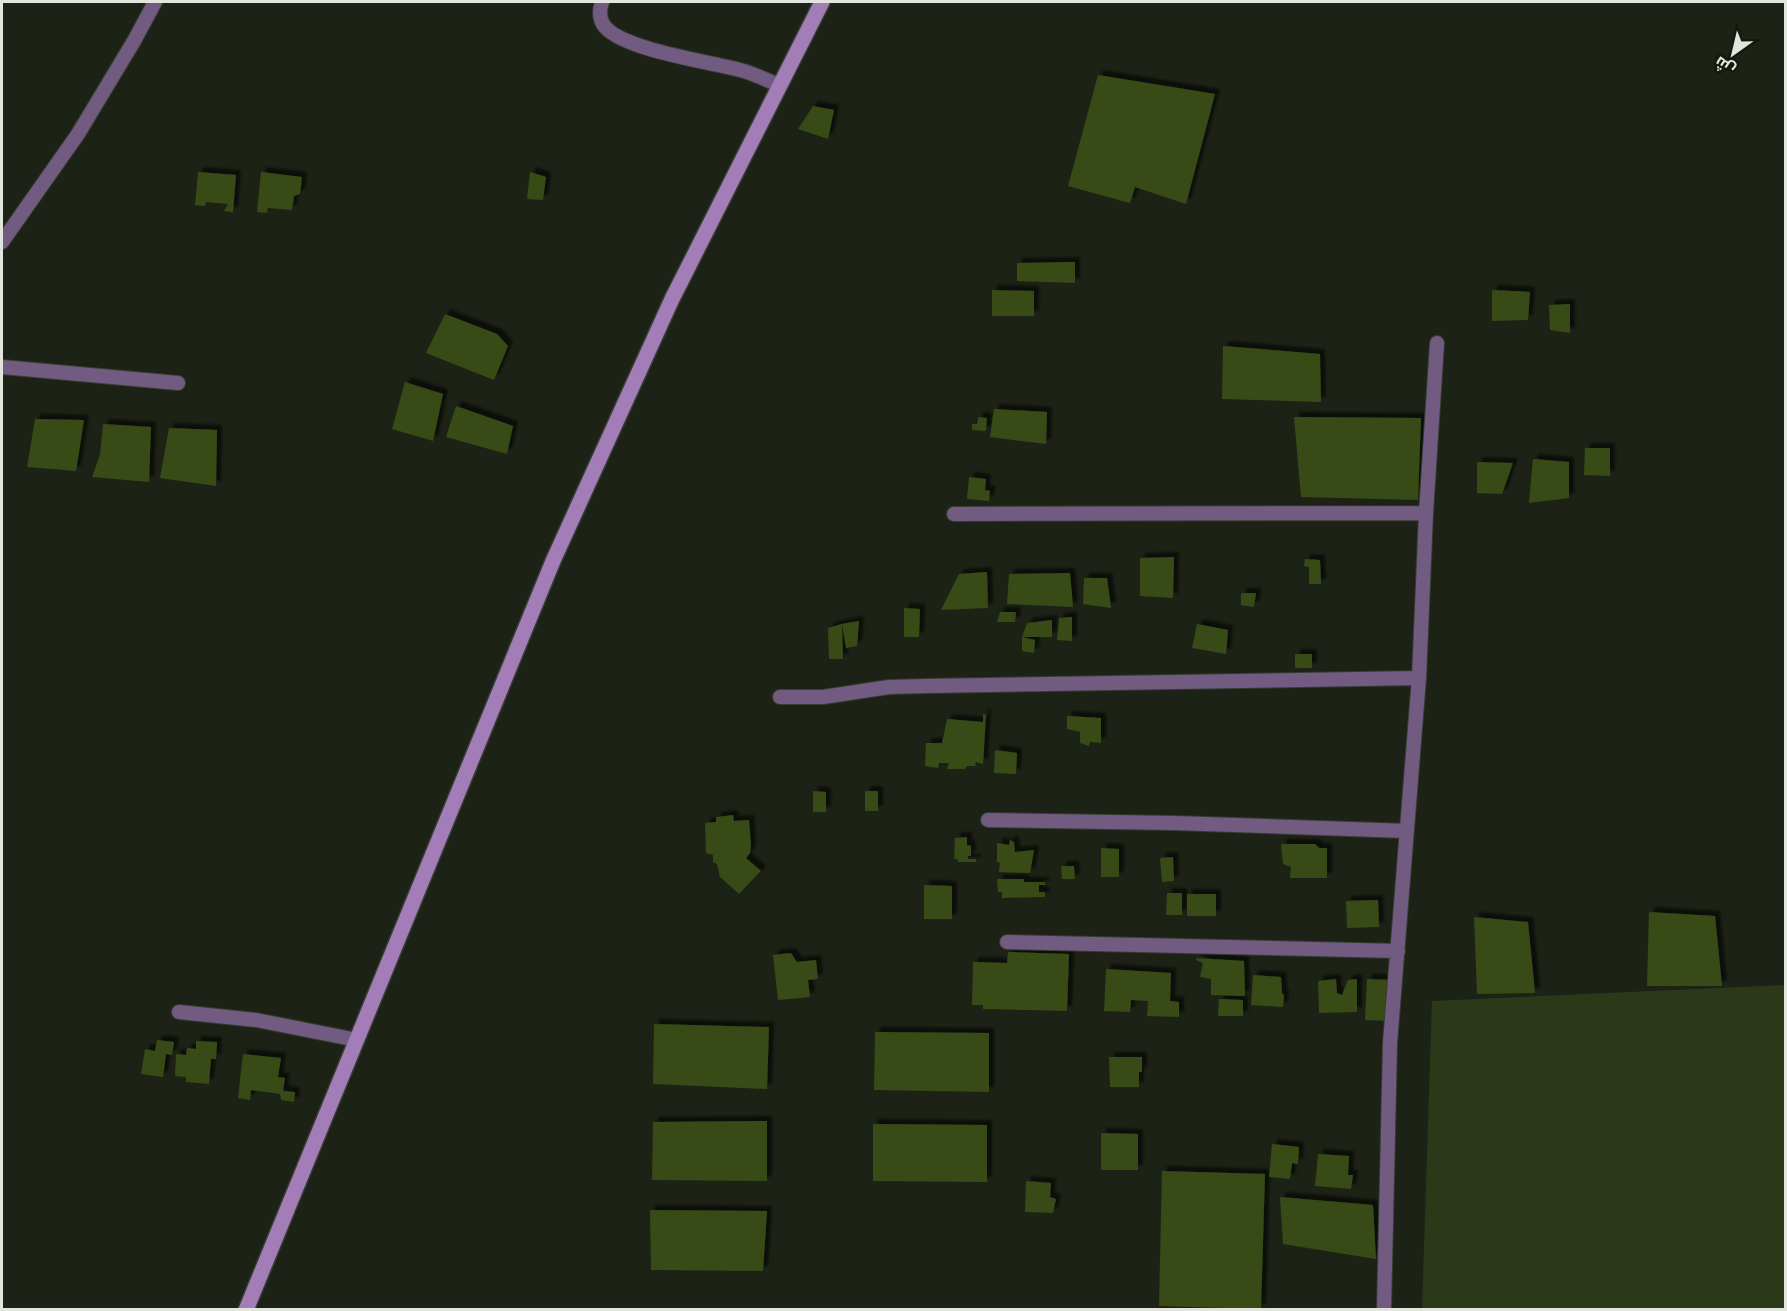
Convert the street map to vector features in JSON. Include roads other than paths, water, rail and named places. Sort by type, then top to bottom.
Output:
[{"type":"street","points":[[2,242],[78,134],[155,2]]},
{"type":"street","points":[[602,2],[599,9],[603,24],[616,35],[642,47],[744,70],[779,85]]},
{"type":"street","points":[[246,1310],[553,561],[672,299],[822,2]]},
{"type":"street","points":[[1384,1310],[1390,1043],[1419,678],[1426,513],[1437,343]]},
{"type":"street","points":[[2,367],[178,383]]},
{"type":"street","points":[[954,514],[1426,513]]},
{"type":"street","points":[[780,697],[823,696],[889,687],[1419,678]]},
{"type":"street","points":[[988,820],[1174,823],[1407,831]]},
{"type":"street","points":[[1006,942],[1398,951]]},
{"type":"street","points":[[179,1012],[256,1020],[357,1040]]}]
